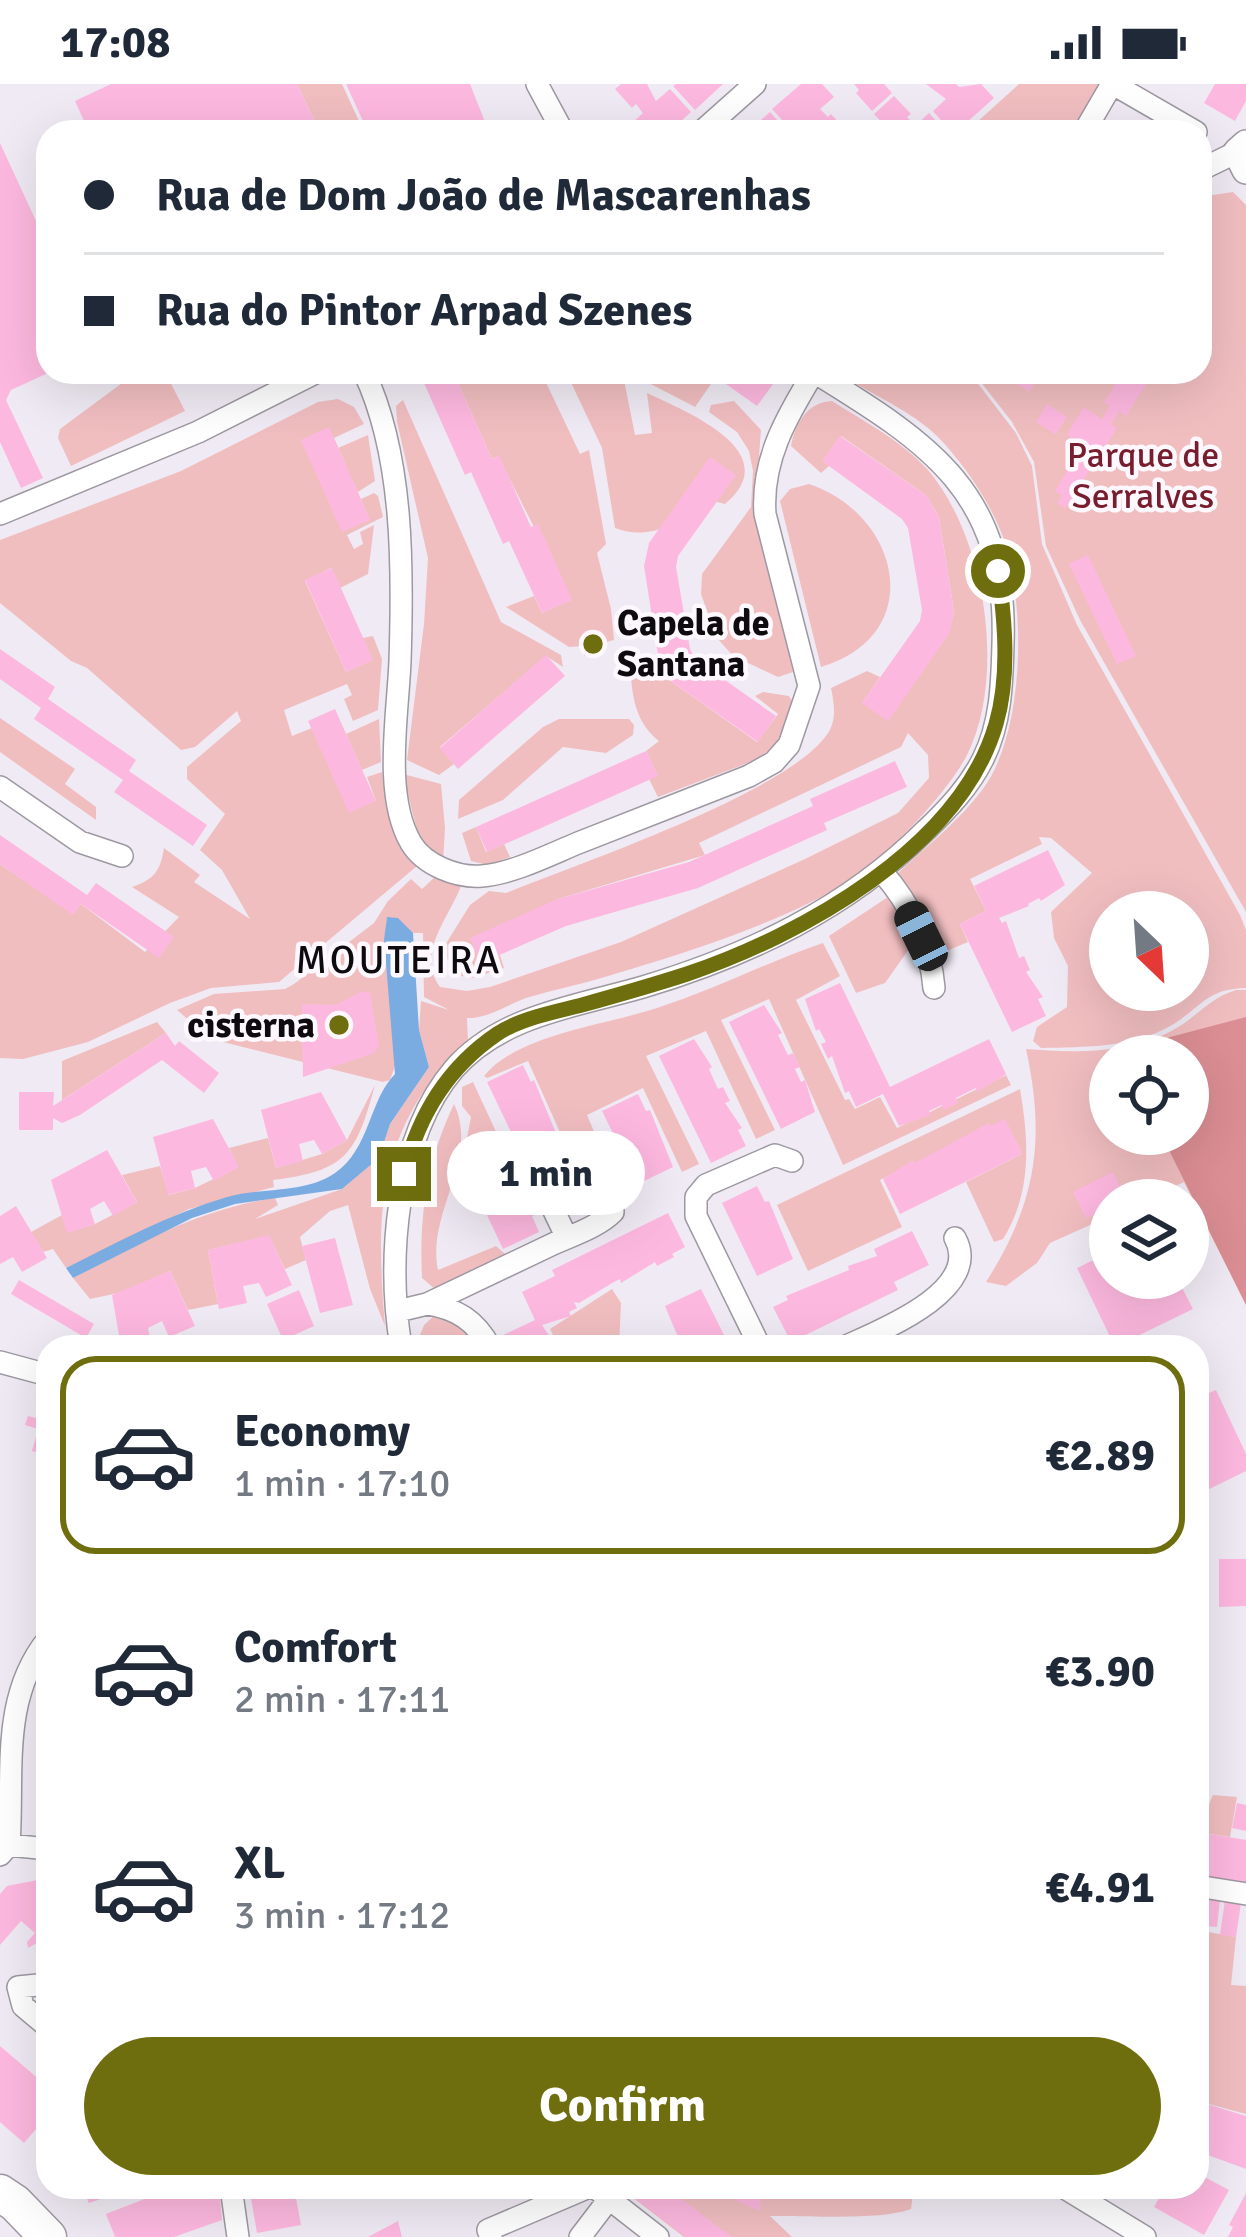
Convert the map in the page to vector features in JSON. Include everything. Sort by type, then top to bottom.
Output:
[{"type":"highway","points":[[0,2193],[15,2203],[36,2235]]},
{"type":"highway","points":[[0,2215],[36,2235]]},
{"type":"street","points":[[537,84],[556,120]]},
{"type":"street","points":[[714,120],[755,84]]},
{"type":"street","points":[[1091,120],[1112,84],[1175,120]]},
{"type":"street","points":[[1212,166],[1243,155]]},
{"type":"street","points":[[0,514],[198,432],[293,384]]},
{"type":"street","points":[[367,384],[390,464],[398,519],[402,610],[394,768],[402,815],[411,842],[428,862],[465,875],[484,876],[749,776],[774,762],[789,745],[809,686],[764,494],[776,440],[807,384]]},
{"type":"street","points":[[399,1335],[399,1211],[404,1174],[428,1106],[456,1067],[500,1031],[732,957],[814,916],[882,872],[962,792],[983,759],[1002,697],[1004,613],[986,527],[965,490],[913,435],[833,384]]},
{"type":"street","points":[[0,787],[80,842],[122,856]]},
{"type":"street","points":[[882,872],[902,898],[932,960],[934,988]]},
{"type":"street","points":[[754,1335],[696,1216],[696,1197],[706,1185],[756,1162],[775,1155],[792,1161]]},
{"type":"street","points":[[398,1311],[427,1304],[567,1238]]},
{"type":"street","points":[[869,1335],[898,1321],[950,1283],[963,1252],[955,1238]]},
{"type":"street","points":[[427,1304],[454,1309],[481,1335]]},
{"type":"street","points":[[0,1362],[36,1372]]},
{"type":"street","points":[[36,1653],[11,1716],[4,1850],[36,1849]]},
{"type":"street","points":[[1209,1888],[1246,1894]]},
{"type":"street","points":[[36,1985],[18,1987],[22,2006],[36,2017]]},
{"type":"street","points":[[233,2199],[238,2237]]},
{"type":"street","points":[[491,2237],[488,2230],[575,2199]]},
{"type":"street","points":[[580,2237],[594,2199]]},
{"type":"street","points":[[608,2199],[658,2237]]},
{"type":"street","points":[[1083,2199],[1145,2237]]},
{"type":"green space","points":[[297,84],[342,84],[358,120],[314,120]]},
{"type":"green space","points":[[1019,84],[1102,84],[1082,120],[979,120]]},
{"type":"green space","name":"Parque de Serralves","points":[[1233,192],[1246,205],[1246,912],[1080,620],[1046,546],[1034,462],[1012,422],[982,384],[1212,384],[1212,195]]},
{"type":"green space","points":[[121,384],[171,384],[185,411],[71,466],[58,438],[60,429]]},
{"type":"green space","points":[[458,384],[547,384],[580,454],[589,450],[606,544],[597,553],[614,640],[602,643],[601,630],[584,631],[583,646],[569,647],[506,607],[534,596],[542,613],[571,600],[498,456],[492,459]]},
{"type":"green space","points":[[572,384],[625,384],[635,435],[652,433],[647,393],[684,410],[724,435],[745,467],[741,485],[725,504],[717,502],[655,531],[629,532],[615,528],[602,448]]},
{"type":"green space","points":[[651,384],[711,384],[695,407]]},
{"type":"green space","points":[[857,384],[978,384],[1016,433],[1032,466],[1042,544],[1077,625],[1246,930],[1246,988],[1209,998],[1209,891],[1089,891],[1089,1011],[1191,1011],[1157,1033],[1089,1035],[1089,1046],[1041,1048],[1033,1041],[1037,1027],[1067,1007],[1068,966],[1054,938],[1051,912],[1092,873],[1051,838],[1039,837],[1042,844],[970,879],[986,911],[960,924],[968,942],[939,954],[894,877],[985,786],[1008,732],[1018,664],[1016,596],[1003,537],[984,497],[938,437]]},
{"type":"green space","points":[[338,399],[354,407],[364,424],[334,438],[370,520],[361,499],[374,493],[383,517],[347,535],[354,549],[363,544],[360,532],[374,525],[368,574],[340,588],[331,568],[305,581],[346,672],[372,660],[363,638],[373,636],[382,659],[378,710],[353,721],[344,699],[352,695],[347,684],[284,710],[292,736],[312,728],[376,801],[367,777],[382,772],[392,829],[417,866],[279,982],[211,988],[88,1042],[23,1059],[0,1058],[0,864],[73,914],[81,904],[145,952],[179,917],[132,887],[155,873],[164,848],[200,875],[194,882],[250,919],[222,870],[200,850],[225,814],[187,779],[187,767],[241,721],[237,711],[195,747],[181,750],[87,668],[71,661],[0,603],[0,540],[181,471],[318,402]]},
{"type":"green space","points":[[403,400],[501,622],[561,655],[563,667],[546,656],[440,747],[454,764],[439,775],[407,760],[428,558],[397,422],[396,406]]},
{"type":"green space","points":[[734,401],[761,430],[755,508],[793,672],[778,677],[733,656],[717,638],[701,594],[702,574],[751,507],[749,451],[737,432],[709,412],[711,405]]},
{"type":"green space","points":[[832,401],[895,441],[928,470],[948,498],[976,569],[987,647],[979,723],[958,771],[931,805],[865,869],[795,910],[698,948],[467,1018],[468,1040],[416,1104],[389,1171],[381,1244],[385,1326],[348,1205],[330,1211],[300,1237],[306,1260],[285,1269],[269,1236],[208,1250],[218,1304],[188,1310],[170,1271],[123,1292],[90,1299],[73,1278],[171,1229],[221,1210],[275,1198],[278,1205],[255,1219],[342,1189],[379,1158],[390,1124],[429,1067],[419,1030],[421,1001],[449,1010],[424,997],[423,933],[413,933],[387,918],[384,941],[396,1063],[390,1080],[223,1042],[177,1010],[214,994],[285,989],[374,923],[411,879],[422,889],[436,876],[461,886],[432,949],[433,974],[440,987],[467,991],[490,987],[621,942],[805,859],[898,813],[929,778],[928,755],[908,733],[901,747],[699,843],[705,855],[558,899],[481,963],[500,955],[504,968],[472,978],[457,975],[442,950],[470,905],[489,891],[506,893],[629,845],[772,779],[806,756],[828,733],[834,717],[831,688],[867,671],[880,677],[863,702],[948,634],[954,612],[939,517],[926,495],[841,436],[823,461],[829,466],[821,473],[791,446],[804,415]]},
{"type":"green space","points":[[368,435],[375,481],[358,492],[338,448]]},
{"type":"green space","points":[[809,484],[840,499],[865,521],[890,575],[888,603],[877,629],[855,651],[821,667],[780,501],[790,489]]},
{"type":"green space","points":[[659,661],[672,682],[757,742],[778,714],[755,696],[763,692],[789,696],[794,704],[780,740],[753,761],[658,797],[649,779],[657,775],[646,751],[659,741],[637,711],[631,674]]},
{"type":"green space","points":[[0,718],[75,769],[65,784],[96,807],[96,820],[0,752]]},
{"type":"green space","points":[[379,719],[381,762],[362,770],[346,734]]},
{"type":"green space","points":[[559,719],[629,719],[633,735],[606,753],[563,747],[503,800],[458,819],[459,800],[543,727]]},
{"type":"green space","points":[[403,774],[441,784],[443,862],[419,839]]},
{"type":"green space","points":[[476,827],[486,852],[504,844],[510,857],[488,865],[471,861],[462,833]]},
{"type":"green space","points":[[888,897],[896,900],[914,942],[885,983],[856,993],[829,936]]},
{"type":"green space","points":[[823,943],[840,976],[796,1000],[845,1100],[855,1109],[880,1097],[897,1128],[1006,1075],[1011,1085],[843,1165],[769,999],[721,1020],[775,1130],[756,1139],[706,1031],[646,1056],[699,1164],[682,1172],[643,1088],[587,1115],[606,1160],[535,1193],[521,1157],[563,1139],[528,1061],[484,1076],[499,1062],[540,1041],[678,1001]]},
{"type":"green space","points":[[1246,990],[1246,1305],[1209,1232],[1209,1179],[1089,1179],[1089,1225],[1050,1243],[1037,1263],[1006,1286],[986,1282],[1016,1225],[1032,1170],[1035,1113],[1026,1049],[1089,1050],[1089,1155],[1209,1155],[1209,1035],[1162,1035],[1200,1011],[1209,1011],[1210,1003]]},
{"type":"green space","points":[[157,1022],[166,1033],[62,1100],[62,1061]]},
{"type":"green space","points":[[473,1082],[504,1149],[478,1157],[466,1143],[471,1117],[462,1106],[462,1087]]},
{"type":"green space","points":[[375,1085],[354,1143],[317,1171],[273,1180],[274,1187],[189,1209],[66,1268],[53,1249],[43,1252],[31,1232],[62,1215],[68,1232],[137,1202],[122,1175],[160,1166],[169,1195],[238,1167],[229,1148],[268,1138],[276,1168],[322,1154],[347,1140]]},
{"type":"green space","points":[[1020,1089],[1026,1166],[1019,1203],[1003,1239],[994,1242],[966,1182],[1022,1154],[1005,1120],[880,1180],[902,1227],[808,1271],[777,1205]]},
{"type":"green space","points":[[454,1104],[461,1145],[439,1228],[438,1270],[496,1246],[505,1254],[546,1235],[436,1290],[422,1278],[424,1210],[431,1167]]},
{"type":"green space","points":[[612,1289],[621,1303],[620,1335],[553,1335],[550,1329]]},
{"type":"green space","points":[[438,1312],[472,1335],[420,1335]]},
{"type":"green space","points":[[1213,1795],[1237,1797],[1230,1837],[1209,1834]]},
{"type":"green space","points":[[1209,1932],[1236,1937],[1231,1985],[1246,1986],[1246,2114],[1209,2104]]},
{"type":"green space","points":[[635,2199],[912,2199],[911,2209],[897,2213],[770,2216],[792,2237],[684,2237]]},
{"type":"shaded area","points":[[1246,1017],[1246,1305],[1209,1231],[1209,1179],[1183,1179],[1171,1155],[1209,1155],[1209,1035],[1178,1035]]},
{"type":"water","points":[[387,917],[398,918],[413,933],[419,1030],[429,1067],[390,1124],[379,1158],[342,1189],[235,1204],[192,1218],[73,1278],[66,1268],[165,1220],[227,1197],[323,1180],[347,1163],[395,1074],[384,939]]},
{"type":"building","points":[[111,84],[297,84],[314,120],[84,120],[75,101]]},
{"type":"building","points":[[346,84],[470,84],[484,120],[362,120]]},
{"type":"building","points":[[621,84],[647,84],[656,101],[670,89],[691,112],[682,120],[635,120],[643,113],[615,89]]},
{"type":"building","points":[[723,84],[695,110],[673,86]]},
{"type":"building","points":[[801,84],[822,84],[834,97],[820,109],[836,120],[782,120],[772,109]]},
{"type":"building","points":[[854,84],[884,84],[892,93],[872,111]]},
{"type":"building","points":[[926,84],[981,84],[994,98],[969,120],[941,120],[933,111],[946,99]]},
{"type":"building","points":[[1215,84],[1246,84],[1246,101],[1235,121],[1204,103]]},
{"type":"building","points":[[894,96],[911,114],[910,120],[880,120],[874,114]]},
{"type":"building","points":[[0,143],[36,221],[36,379],[11,390],[6,400],[43,478],[21,488],[0,442]]},
{"type":"building","points":[[424,384],[458,384],[492,459],[499,455],[531,527],[538,524],[572,600],[542,613],[509,541],[503,544],[471,472],[465,475]]},
{"type":"building","points":[[726,384],[773,384],[757,406]]},
{"type":"building","points":[[1115,384],[1146,384],[1126,416],[1119,411],[1111,424],[1117,428],[1065,508],[1057,503],[1062,495],[1055,491],[1081,448],[1067,434],[1084,407],[1102,419],[1110,406],[1104,402]]},
{"type":"building","points":[[1047,404],[1067,417],[1055,434],[1036,422]]},
{"type":"building","points":[[329,427],[370,520],[342,532],[301,440]]},
{"type":"building","points":[[840,436],[926,495],[939,517],[954,612],[949,634],[888,721],[862,703],[920,621],[922,610],[908,528],[902,519],[822,461]]},
{"type":"building","points":[[710,457],[736,475],[678,556],[676,567],[695,659],[776,716],[758,742],[672,682],[659,661],[644,566],[649,543]]},
{"type":"building","points":[[1088,555],[1136,656],[1117,664],[1069,564]]},
{"type":"building","points":[[332,568],[373,660],[346,672],[305,580]]},
{"type":"building","name":"Capela de Santana","points":[[601,630],[602,655],[584,656],[583,631]]},
{"type":"building","points":[[0,649],[55,687],[48,699],[136,760],[129,771],[207,825],[193,846],[114,792],[123,780],[34,719],[41,708],[0,679]]},
{"type":"building","points":[[546,655],[565,676],[458,769],[440,748]]},
{"type":"building","points":[[335,709],[376,801],[349,813],[308,721]]},
{"type":"building","points":[[646,751],[658,776],[487,852],[476,827]]},
{"type":"building","points":[[895,761],[907,787],[824,823],[827,830],[698,888],[566,926],[481,963],[470,938],[558,899],[689,862],[813,806],[810,799]]},
{"type":"building","points":[[0,835],[87,895],[96,883],[174,937],[159,958],[81,904],[73,915],[0,864]]},
{"type":"building","points":[[1048,850],[1065,885],[999,918],[1006,921],[1019,958],[1024,956],[1030,970],[1026,972],[1043,997],[1038,999],[1046,1016],[1012,1032],[960,924],[986,911],[974,886]]},
{"type":"building","points":[[840,983],[890,1087],[989,1039],[1006,1074],[978,1092],[976,1088],[956,1098],[958,1103],[944,1110],[942,1105],[929,1111],[931,1115],[899,1126],[883,1094],[856,1107],[849,1091],[845,1093],[832,1056],[828,1059],[821,1044],[826,1042],[816,1031],[805,999]]},
{"type":"building","name":"cisterna","points":[[363,991],[370,993],[379,1046],[374,1053],[303,1077],[302,1004],[336,1005]]},
{"type":"building","points":[[764,1005],[782,1033],[778,1035],[788,1055],[793,1053],[800,1067],[795,1069],[801,1082],[805,1080],[815,1112],[781,1129],[729,1022]]},
{"type":"building","points":[[166,1033],[175,1046],[179,1041],[219,1073],[204,1093],[162,1060],[80,1115],[62,1123],[53,1118],[53,1130],[19,1130],[19,1092],[54,1092],[53,1106]]},
{"type":"building","points":[[694,1039],[712,1067],[718,1089],[723,1087],[730,1101],[725,1103],[742,1128],[738,1130],[746,1146],[711,1163],[659,1056]]},
{"type":"building","points":[[523,1065],[558,1138],[522,1155],[487,1082]]},
{"type":"building","points":[[321,1092],[347,1140],[322,1154],[314,1140],[299,1144],[303,1161],[276,1168],[261,1110]]},
{"type":"building","points":[[638,1094],[646,1111],[650,1110],[673,1167],[638,1184],[602,1111]]},
{"type":"building","points":[[213,1119],[239,1167],[214,1181],[206,1167],[191,1171],[195,1188],[168,1195],[153,1137]]},
{"type":"building","points":[[1005,1119],[1022,1154],[900,1214],[883,1179],[913,1160]]},
{"type":"building","points":[[107,1150],[137,1202],[113,1216],[104,1201],[90,1209],[95,1224],[67,1233],[51,1180]]},
{"type":"building","points":[[504,1158],[535,1215],[539,1232],[503,1249],[468,1175]]},
{"type":"building","points":[[1089,1184],[1089,1217],[1086,1218],[1073,1192]]},
{"type":"building","points":[[757,1186],[765,1202],[769,1201],[793,1259],[757,1276],[722,1203]]},
{"type":"building","points":[[16,1206],[47,1258],[22,1272],[13,1257],[0,1264],[0,1216]]},
{"type":"building","points":[[668,1213],[685,1247],[657,1266],[655,1262],[621,1283],[620,1279],[574,1302],[577,1308],[569,1312],[571,1316],[542,1325],[549,1335],[503,1335],[535,1320],[522,1292],[555,1276],[552,1270]]},
{"type":"building","points":[[912,1231],[929,1265],[894,1282],[898,1290],[805,1335],[787,1335],[773,1307],[788,1300],[786,1296],[877,1256],[874,1249]]},
{"type":"building","points":[[269,1235],[292,1285],[266,1297],[259,1283],[243,1286],[247,1303],[219,1309],[208,1250]]},
{"type":"building","points":[[335,1238],[353,1305],[320,1313],[302,1246]]},
{"type":"building","points":[[1089,1262],[1089,1293],[1077,1268]]},
{"type":"building","points":[[170,1271],[195,1326],[168,1335],[162,1321],[148,1328],[149,1335],[119,1335],[112,1295]]},
{"type":"building","points":[[19,1280],[94,1324],[88,1335],[81,1335],[11,1294]]},
{"type":"building","points":[[701,1289],[724,1335],[677,1335],[665,1306]]},
{"type":"building","points":[[299,1290],[314,1326],[281,1335],[267,1304]]},
{"type":"building","points":[[1092,1299],[1188,1299],[1193,1309],[1140,1335],[1109,1335]]},
{"type":"building","points":[[1216,1390],[1246,1454],[1246,1471],[1209,1489],[1209,1393]]},
{"type":"building","points":[[28,1416],[36,1418],[36,1428],[25,1425]]},
{"type":"building","points":[[1219,1559],[1246,1559],[1246,1606],[1219,1607]]},
{"type":"building","points":[[1237,1803],[1246,1805],[1246,1831],[1232,1828]]},
{"type":"building","points":[[1209,1834],[1246,1840],[1246,1889],[1209,1883]]},
{"type":"building","points":[[36,1880],[36,1943],[28,1948],[35,1933],[21,1921],[0,1945],[0,1894],[7,1886]]},
{"type":"building","points":[[1209,1898],[1220,1900],[1217,1927],[1209,1926]]},
{"type":"building","points":[[1225,1900],[1241,1903],[1236,1937],[1220,1935]]},
{"type":"building","points":[[0,2046],[36,2077],[36,2129],[24,2143],[0,2122]]},
{"type":"building","points":[[1209,2105],[1246,2116],[1246,2169],[1209,2155]]},
{"type":"building","points":[[1209,2179],[1229,2190],[1204,2235],[1154,2207],[1158,2199],[1209,2199]]},
{"type":"building","points":[[1246,2193],[1246,2237],[1228,2237],[1233,2227],[1229,2225]]},
{"type":"building","points":[[144,2199],[220,2199],[222,2220],[174,2237],[115,2237],[106,2214]]},
{"type":"building","points":[[251,2199],[296,2199],[301,2225],[257,2233]]},
{"type":"building","points":[[636,2199],[682,2199],[732,2237],[686,2237]]},
{"type":"building","points":[[733,2199],[762,2199],[759,2211]]},
{"type":"building","points":[[398,2221],[402,2237],[368,2237]]},
{"type":"place","name":"Capela de Santana","points":[[593,644]]},
{"type":"place","name":"cisterna","points":[[339,1025]]},
{"type":"district","name":"MOUTEIRA","points":[[399,960]]},
{"type":"route","points":[[404,1174],[428,1106],[456,1067],[500,1031],[688,974],[781,934],[850,896],[933,824],[972,777],[996,725],[1002,697],[1004,613],[998,571]]}]
